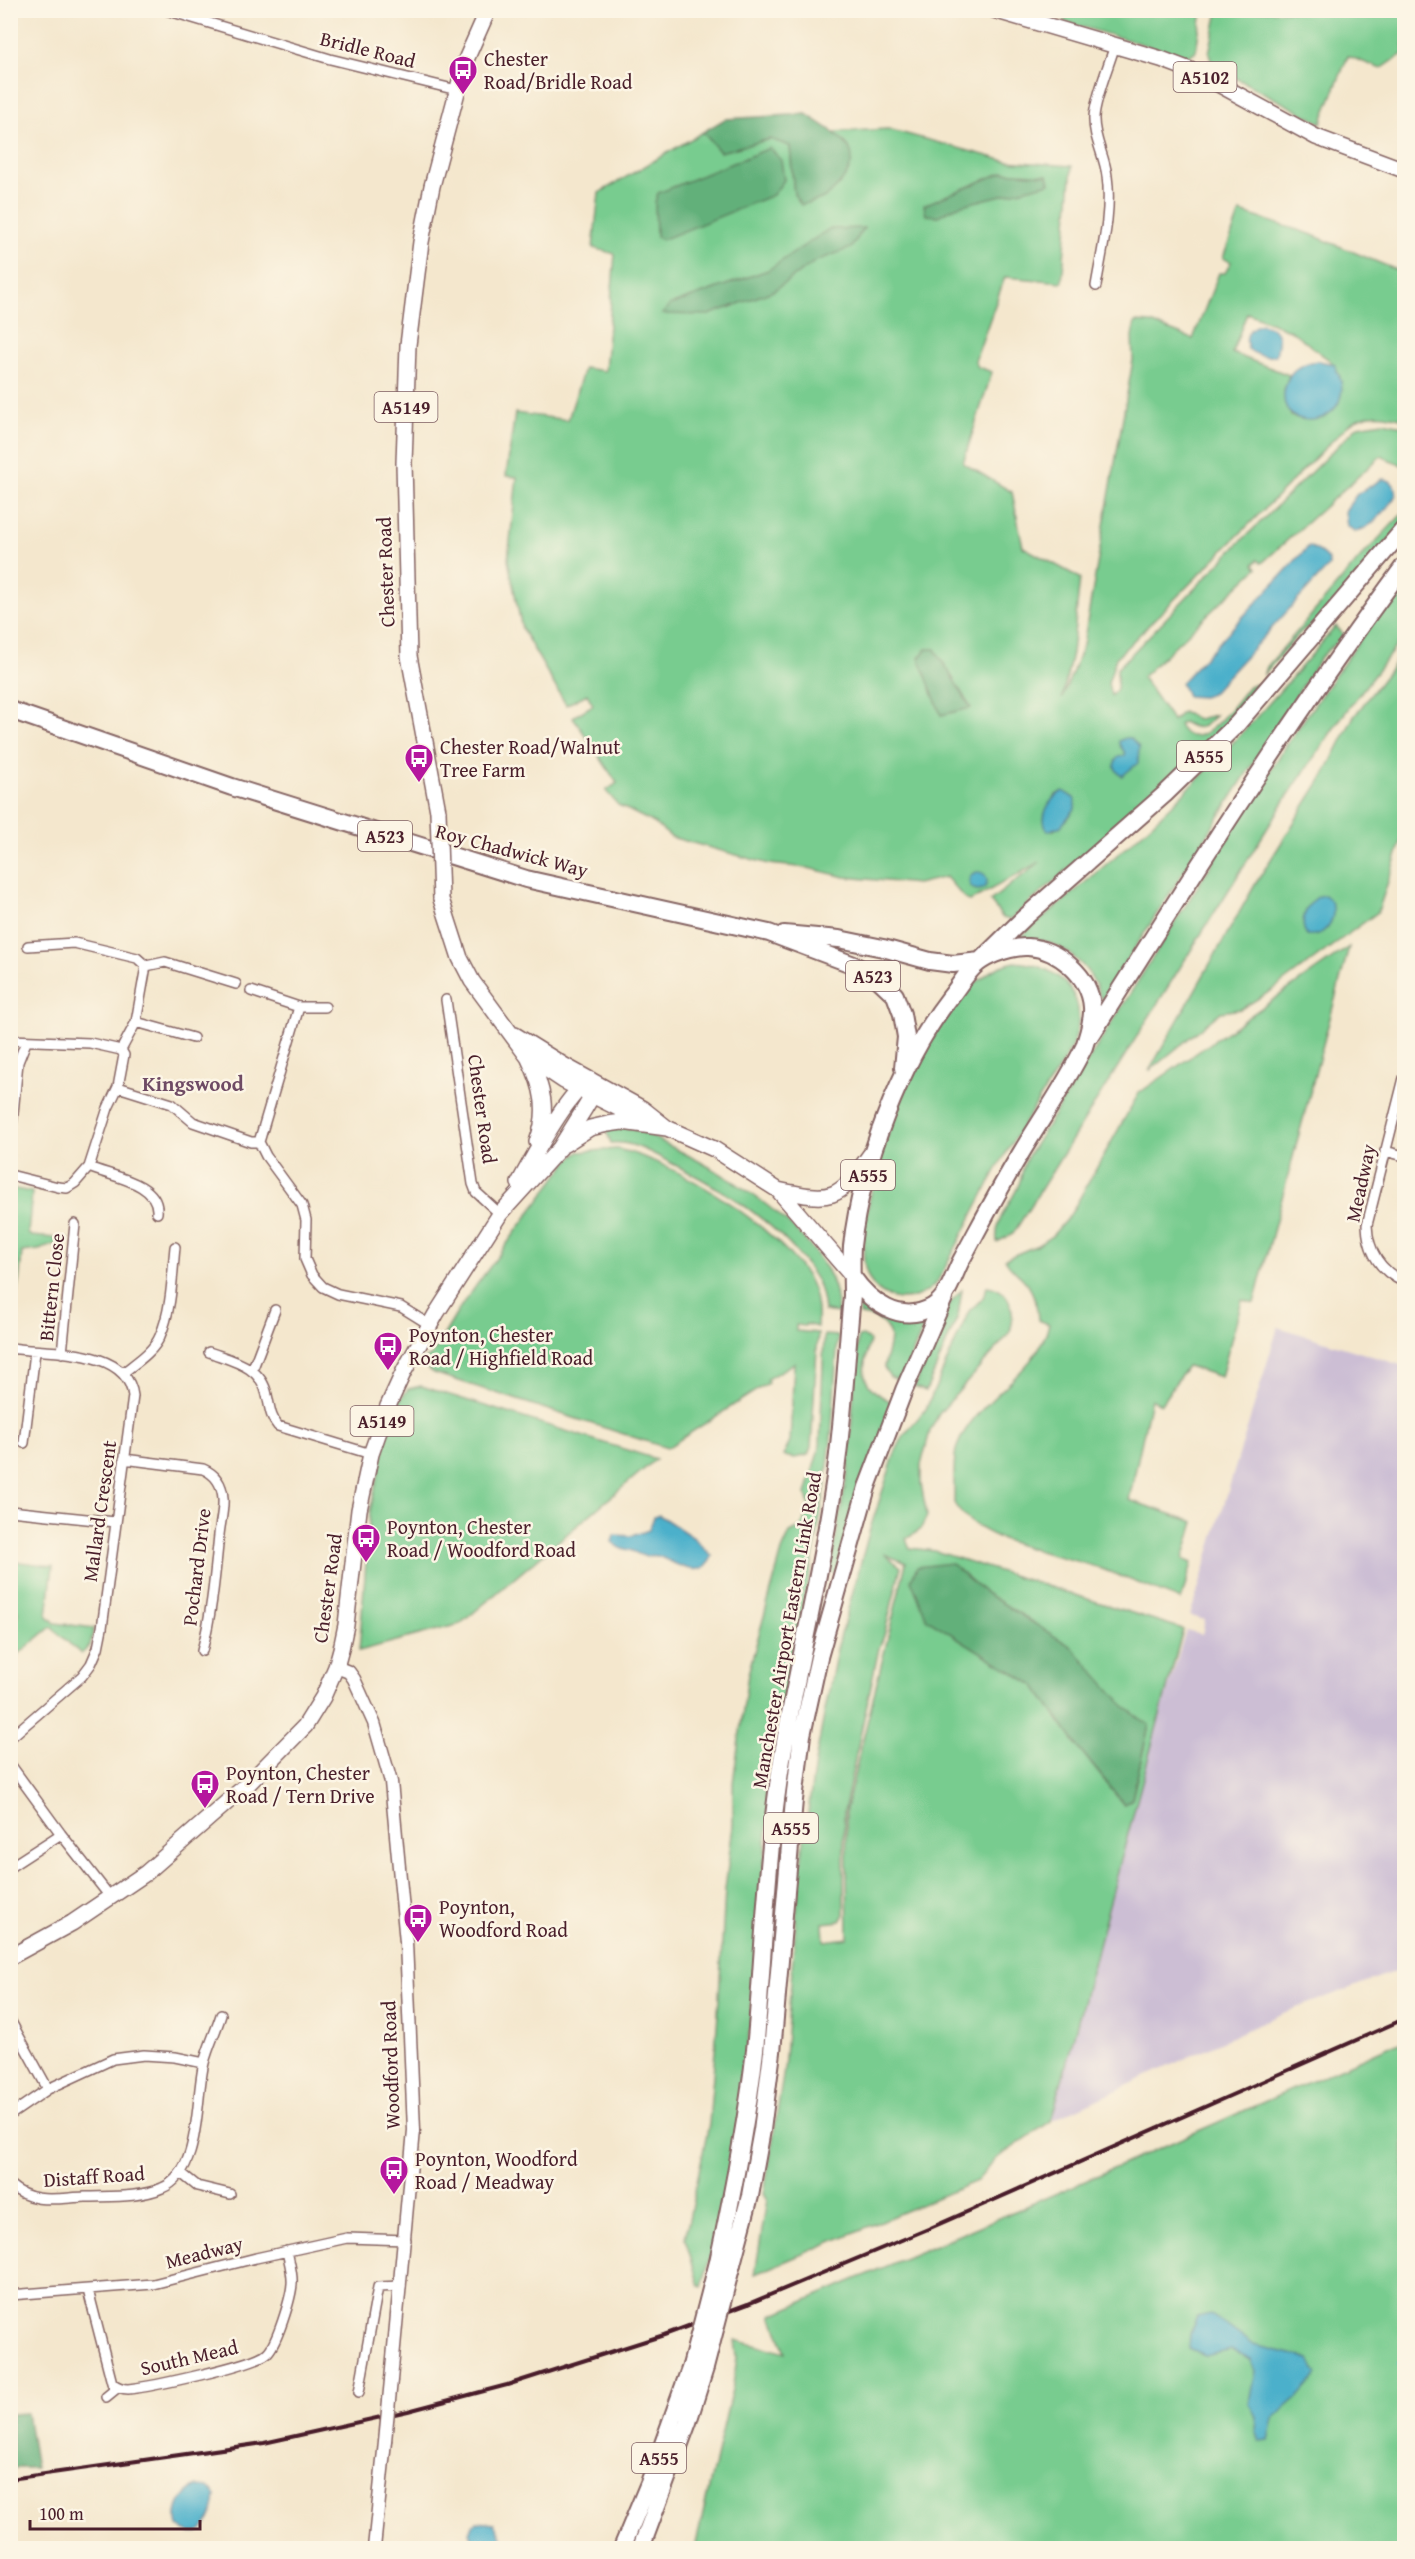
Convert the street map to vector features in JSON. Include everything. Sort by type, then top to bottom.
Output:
[{"type":"highway","name":"A555","points":[[852,1276],[852,1247],[858,1209],[875,1149],[902,1077],[944,1005],[980,961],[1010,932],[1165,794],[1237,724],[1404,529]]},
{"type":"highway","name":"A555","points":[[944,1297],[957,1267],[1084,1047],[1247,789],[1330,667],[1404,566]]},
{"type":"highway","name":"Roy Chadwick Way","points":[[10,710],[232,787],[515,876],[769,933],[854,965],[877,978],[895,995],[902,1014],[906,1037],[902,1077]]},
{"type":"highway","name":"Roy Chadwick Way","points":[[884,948],[961,952],[978,949],[1010,932]]},
{"type":"highway","name":"Roy Chadwick Way","points":[[769,933],[802,934],[884,948],[930,961],[953,964],[980,961]]},
{"type":"highway","name":"A555","points":[[980,961],[1026,946],[1041,949],[1066,962],[1078,974],[1090,993],[1093,1008],[1090,1030],[1084,1047]]},
{"type":"highway","points":[[852,1276],[870,1297],[893,1312],[906,1314],[918,1312],[932,1307],[944,1297]]},
{"type":"highway","name":"Manchester Airport Eastern Link Road","points":[[725,2263],[747,2109],[763,1962],[766,1885],[778,1789],[801,1653],[836,1477],[852,1276]]},
{"type":"highway","name":"Manchester Airport Eastern Link Road","points":[[641,2548],[688,2422],[698,2367],[725,2263],[750,2196],[762,2130],[772,2052],[794,1800],[802,1735],[819,1656],[867,1487],[904,1390],[944,1297]]},
{"type":"highway","name":"Manchester Airport Eastern Link Road","points":[[622,2548],[698,2367]]},
{"type":"main road","name":"Chester Road","points":[[488,10],[465,62],[432,186],[421,242],[408,345],[404,463],[409,656],[438,811],[441,899],[460,958],[472,981],[488,1006],[528,1057],[578,1089],[628,1113],[648,1126],[667,1128],[714,1149],[778,1190],[852,1276]]},
{"type":"main road","name":"A5102","points":[[994,10],[1115,45],[1198,73],[1300,130],[1404,170]]},
{"type":"main road","points":[[510,1032],[643,1109],[667,1128]]},
{"type":"main road","points":[[525,1172],[542,1131],[544,1104],[542,1087],[528,1057]]},
{"type":"main road","name":"Chester Road","points":[[10,1957],[111,1898],[179,1847],[284,1749],[304,1726],[323,1696],[336,1667],[346,1625],[357,1519],[371,1454],[378,1431],[404,1371],[430,1325],[578,1089],[591,1080]]},
{"type":"main road","points":[[591,1080],[592,1096]]},
{"type":"main road","name":"Chester Road","points":[[504,1209],[560,1148],[592,1096]]},
{"type":"main road","points":[[560,1148],[582,1132],[600,1125],[622,1122],[648,1126]]},
{"type":"main road","name":"Chester Road","points":[[778,1190],[816,1198],[831,1195],[854,1179],[875,1149]]},
{"type":"street","name":"Bridle Road","points":[[166,10],[330,59],[457,90]]},
{"type":"street","points":[[1096,286],[1108,216],[1108,177],[1098,145],[1094,116],[1115,45]]},
{"type":"street","points":[[28,946],[74,943],[137,958],[146,966]]},
{"type":"street","points":[[146,966],[165,962],[236,984]]},
{"type":"street","points":[[121,1050],[136,1022],[146,966]]},
{"type":"street","points":[[251,991],[299,1007],[325,1007]]},
{"type":"street","name":"Chester Road","points":[[446,1000],[473,1184],[476,1192],[504,1209]]},
{"type":"street","points":[[299,1007],[259,1142],[266,1156],[302,1205],[306,1220],[305,1259],[323,1287],[338,1294],[401,1307],[430,1325]]},
{"type":"street","points":[[136,1022],[193,1038]]},
{"type":"street","points":[[10,1040],[90,1043],[121,1050],[124,1055],[118,1087],[108,1108],[89,1167],[75,1183],[68,1188],[10,1175]]},
{"type":"street","points":[[10,1145],[18,1062],[26,1041]]},
{"type":"street","name":"Meadway","points":[[1404,1078],[1366,1225],[1371,1251],[1390,1275],[1404,1282]]},
{"type":"street","points":[[118,1087],[172,1104],[193,1122],[205,1127],[251,1142],[259,1142]]},
{"type":"street","points":[[1385,1151],[1404,1156]]},
{"type":"street","points":[[89,1167],[134,1182],[154,1200],[157,1206],[156,1213]]},
{"type":"street","name":"Bittern Close","points":[[62,1353],[75,1224]]},
{"type":"street","points":[[10,1348],[62,1353],[106,1361],[124,1372],[145,1356],[160,1337],[168,1311],[175,1247]]},
{"type":"street","points":[[253,1368],[275,1310]]},
{"type":"street","points":[[24,1443],[35,1352]]},
{"type":"street","points":[[209,1352],[253,1368],[266,1389],[273,1420],[278,1426],[371,1454]]},
{"type":"street","name":"Mallard Crescent","points":[[10,1738],[82,1676],[95,1658],[102,1628],[133,1396],[130,1381],[124,1372]]},
{"type":"street","name":"Pochard Drive","points":[[124,1459],[203,1469],[213,1474],[219,1483],[223,1498],[211,1616],[202,1651]]},
{"type":"street","points":[[10,1511],[115,1522]]},
{"type":"street","name":"Woodford Road","points":[[336,1667],[349,1672],[354,1679],[374,1724],[392,1792],[406,1942],[414,2104],[406,2240],[374,2548]]},
{"type":"street","points":[[10,1764],[111,1898]]},
{"type":"street","points":[[10,1867],[61,1834]]},
{"type":"street","points":[[221,2015],[204,2063],[191,2155],[181,2173],[197,2186],[230,2194]]},
{"type":"street","points":[[10,2020],[48,2089]]},
{"type":"street","points":[[10,2115],[48,2089],[103,2063],[122,2057],[144,2055],[175,2057],[204,2063]]},
{"type":"street","name":"Distaff Road","points":[[10,2185],[29,2197],[50,2199],[145,2193],[164,2188],[181,2173]]},
{"type":"street","name":"Meadway","points":[[10,2295],[153,2284],[347,2238],[406,2240]]},
{"type":"street","name":"South Mead","points":[[88,2290],[112,2383],[117,2388],[127,2389],[154,2384],[246,2364],[267,2354],[277,2341],[292,2283],[287,2252]]},
{"type":"street","points":[[359,2392],[378,2287],[401,2286]]},
{"type":"street","name":"South Mead","points":[[106,2397],[117,2388]]},
{"type":"shaded area","points":[[1278,1327],[1404,1366],[1404,1968],[1283,2013],[1051,2121],[1159,1718],[1186,1630],[1202,1634],[1205,1620],[1190,1616]]},
{"type":"green space","points":[[1052,10],[1202,11],[1196,51],[1187,57],[1065,22],[1064,18],[1050,15]]},
{"type":"green space","points":[[1218,11],[1404,11],[1404,53],[1381,69],[1348,56],[1321,123],[1213,66],[1209,53]]},
{"type":"green space","points":[[806,114],[843,140],[851,152],[852,160],[846,175],[835,188],[823,198],[801,205],[794,194],[790,146],[770,139],[720,152],[703,132],[725,119]]},
{"type":"green space","points":[[888,129],[1006,161],[1072,166],[1062,282],[1005,277],[975,361],[978,367],[992,372],[963,463],[1012,492],[1023,547],[1080,578],[1072,653],[1062,699],[1083,645],[1133,360],[1132,336],[1135,322],[1151,323],[1193,339],[1219,273],[1225,273],[1231,262],[1223,258],[1240,212],[1310,234],[1404,273],[1404,419],[1375,414],[1361,417],[1348,425],[1116,658],[1108,683],[1111,696],[1117,689],[1117,669],[1237,545],[1358,426],[1383,422],[1404,426],[1404,466],[1381,456],[1262,563],[1258,560],[1254,564],[1257,568],[1142,677],[1173,721],[1182,712],[1198,719],[1215,715],[1204,726],[1193,727],[1183,722],[1179,725],[1187,734],[1196,736],[1216,725],[1249,686],[1260,685],[1259,692],[1169,781],[1010,920],[1003,918],[990,901],[1040,862],[970,901],[966,900],[946,877],[917,884],[845,877],[808,868],[769,864],[671,837],[654,823],[618,805],[606,791],[617,783],[573,717],[593,705],[587,694],[566,705],[522,629],[508,560],[517,477],[506,476],[515,413],[568,420],[584,368],[605,371],[615,254],[593,248],[599,193],[703,132],[720,152],[771,139],[790,146],[794,194],[849,147],[834,132]],"holes":[[[1247,313],[1294,333],[1333,363],[1340,377],[1341,389],[1339,399],[1333,408],[1315,418],[1303,419],[1291,416],[1284,390],[1289,375],[1232,353]],[[1063,791],[1075,799],[1075,804],[1069,817],[1054,830],[1056,795]]]},
{"type":"green space","points":[[770,148],[781,160],[784,180],[773,195],[662,240],[656,236],[655,202],[658,193]]},
{"type":"green space","points":[[1003,172],[1048,175],[1050,183],[958,206],[938,216],[926,215],[924,205]]},
{"type":"green space","points":[[864,228],[851,248],[816,261],[773,291],[709,315],[662,314],[670,305],[768,270],[829,229]]},
{"type":"green space","points":[[1404,512],[1404,522],[1326,615],[1301,632],[1264,674],[1265,669],[1360,558]]},
{"type":"green space","points":[[1404,577],[1404,636],[1338,722],[1287,797],[1013,1234],[997,1242],[998,1226],[1016,1192],[1028,1156],[1289,741]]},
{"type":"green space","points":[[1336,626],[1344,635],[1321,657],[1103,998],[1100,998],[1089,974],[1071,955],[1048,943],[1023,938],[1023,935],[1123,850],[1179,798],[1293,677]]},
{"type":"green space","points":[[926,649],[935,649],[971,708],[941,715],[919,658]]},
{"type":"green space","points":[[1404,651],[1404,833],[1378,912],[1271,991],[1241,1009],[1221,1012],[1149,1071],[1256,883],[1324,775],[1353,718]]},
{"type":"green space","points":[[1349,947],[1254,1303],[1242,1300],[1221,1377],[1187,1366],[1161,1404],[1151,1399],[1129,1500],[1194,1522],[1183,1559],[1192,1563],[1181,1600],[1099,1568],[999,1538],[980,1528],[965,1517],[954,1503],[954,1466],[957,1447],[966,1429],[978,1414],[1032,1358],[1049,1324],[1038,1320],[1032,1292],[1005,1259],[1038,1245],[1052,1236],[1070,1215],[1139,1093]]},
{"type":"green space","points":[[1015,962],[1040,967],[1051,972],[1069,988],[1078,1011],[1077,1033],[1067,1055],[1002,1160],[937,1282],[916,1297],[893,1298],[874,1286],[867,1275],[864,1261],[865,1228],[873,1185],[887,1138],[906,1089],[930,1043],[956,1004],[985,976]]},
{"type":"green space","points":[[605,1128],[633,1129],[652,1137],[713,1169],[778,1214],[813,1250],[826,1269],[835,1290],[838,1313],[824,1311],[818,1284],[803,1261],[771,1226],[712,1185],[649,1152],[627,1144],[611,1143]]},
{"type":"green space","points":[[617,1149],[668,1167],[725,1200],[776,1241],[796,1262],[810,1282],[816,1304],[817,1327],[806,1324],[805,1326],[796,1325],[796,1331],[818,1333],[811,1447],[808,1455],[795,1458],[783,1456],[790,1442],[794,1363],[767,1379],[768,1383],[667,1448],[434,1373],[424,1366],[422,1361],[432,1355],[461,1306],[568,1161],[579,1152]]},
{"type":"green space","points":[[10,1188],[32,1192],[28,1233],[31,1236],[69,1239],[39,1250],[22,1252],[18,1292],[11,1291]]},
{"type":"green space","points":[[987,1286],[995,1288],[1007,1297],[1012,1311],[1009,1334],[939,1414],[930,1431],[921,1465],[921,1484],[927,1516],[920,1530],[906,1539],[910,1548],[935,1551],[1183,1629],[1051,2121],[996,2159],[977,2181],[755,2274],[767,2199],[764,2194],[784,2070],[800,1869],[815,1762],[837,1649],[870,1529],[895,1453],[904,1435],[926,1409],[969,1311],[985,1295]],"holes":[[[884,1554],[906,1563],[846,1809],[848,1938],[824,1941],[823,1923],[841,1921],[844,1916],[844,1811],[879,1648],[901,1567]],[[951,1563],[984,1592],[1032,1621],[1127,1709],[1149,1725],[1132,1799],[1123,1804],[1078,1747],[1035,1686],[996,1660]]]},
{"type":"green space","points":[[962,1290],[958,1316],[926,1391],[914,1387],[950,1303]]},
{"type":"green space","points":[[860,1301],[885,1316],[929,1314],[901,1381],[890,1377],[884,1367],[890,1341],[887,1329],[876,1318],[860,1315]]},
{"type":"green space","points":[[824,1335],[838,1336],[826,1482],[814,1552],[769,1769],[766,1789],[769,1810],[744,2091],[720,2220],[702,2287],[699,2286],[685,2238],[709,2124],[725,1890],[733,1824],[733,1783],[748,1674],[782,1551],[790,1533],[800,1528],[810,1508],[806,1494],[820,1445]]},
{"type":"green space","points":[[863,1336],[870,1341],[865,1362],[865,1378],[873,1390],[892,1402],[836,1574],[830,1572],[848,1470],[858,1337]]},
{"type":"green space","points":[[421,1386],[656,1459],[460,1624],[359,1651],[370,1511],[389,1428],[399,1401],[408,1389]]},
{"type":"green space","points":[[11,1561],[53,1566],[47,1615],[55,1623],[94,1628],[90,1646],[81,1654],[51,1627],[15,1657],[11,1653],[11,1621],[19,1614],[11,1603]]},
{"type":"green space","points":[[951,1563],[984,1592],[1072,1647],[1127,1709],[1149,1725],[1132,1799],[1124,1804],[1078,1747],[1035,1686],[927,1619],[911,1580],[917,1567]]},
{"type":"green space","points":[[1404,2040],[1404,2548],[695,2548],[733,2385],[737,2357],[735,2340],[786,2353],[772,2315],[1085,2181]]},
{"type":"green space","points":[[27,2413],[36,2468],[11,2468],[11,2414]]},
{"type":"water","points":[[1262,324],[1273,329],[1278,335],[1276,355],[1261,355],[1248,349],[1248,333],[1253,327]]},
{"type":"water","points":[[1318,361],[1334,364],[1342,391],[1336,407],[1327,415],[1304,420],[1294,416],[1286,408],[1284,396],[1288,379],[1296,369]]},
{"type":"water","points":[[1382,479],[1391,482],[1395,488],[1396,495],[1388,506],[1373,523],[1361,530],[1355,531],[1347,526],[1345,511],[1357,494]]},
{"type":"water","points":[[1309,546],[1325,556],[1329,566],[1211,694],[1203,697],[1187,696],[1181,683]]},
{"type":"water","points":[[1131,738],[1139,747],[1138,763],[1122,776],[1116,770],[1115,765],[1118,757],[1125,756],[1119,741]]},
{"type":"water","points":[[1063,791],[1075,799],[1075,809],[1061,826],[1048,831],[1044,820],[1046,809],[1049,803]]},
{"type":"water","points":[[974,872],[982,872],[987,877],[985,888],[974,890],[969,885],[969,877]]},
{"type":"water","points":[[1325,895],[1333,907],[1331,921],[1322,932],[1307,935],[1303,924],[1306,911],[1314,900]]},
{"type":"water","points":[[659,1515],[694,1538],[712,1556],[707,1564],[702,1568],[687,1568],[658,1556],[644,1556],[628,1549],[622,1549],[612,1542],[614,1535],[632,1536],[649,1530],[654,1517]]},
{"type":"water","points":[[1211,2314],[1253,2345],[1310,2359],[1318,2374],[1297,2398],[1274,2418],[1269,2440],[1259,2441],[1255,2431],[1256,2417],[1249,2403],[1255,2371],[1251,2359],[1232,2350],[1205,2356],[1189,2349],[1190,2333],[1197,2317]]},
{"type":"water","points":[[198,2486],[208,2488],[216,2496],[210,2520],[200,2531],[194,2533],[178,2526],[177,2514],[180,2502]]},
{"type":"water","points":[[477,2522],[494,2524],[503,2540],[493,2546],[484,2546],[476,2542],[469,2533],[472,2525]]},
{"type":"waterway","points":[[1399,2363],[1404,2360]]},
{"type":"railway","points":[[10,2479],[264,2443],[408,2411],[507,2385],[664,2335],[748,2304],[928,2229],[1404,2019]]},
{"type":"place","name":"Chester Road/Bridle Road","points":[[463,96]]},
{"type":"place","name":"Chester Road/Walnut Tree Farm","points":[[419,784]]},
{"type":"place","name":"Poynton, Chester Road / Highfield Road","points":[[388,1372]]},
{"type":"place","name":"Poynton, Chester Road / Woodford Road","points":[[366,1564]]},
{"type":"place","name":"Poynton, Chester Road / Tern Drive","points":[[205,1810]]},
{"type":"place","name":"Poynton, Woodford Road","points":[[418,1944]]},
{"type":"place","name":"Poynton, Woodford Road / Meadway","points":[[394,2196]]},
{"type":"district","name":"Kingswood","points":[[193,1083]]}]
